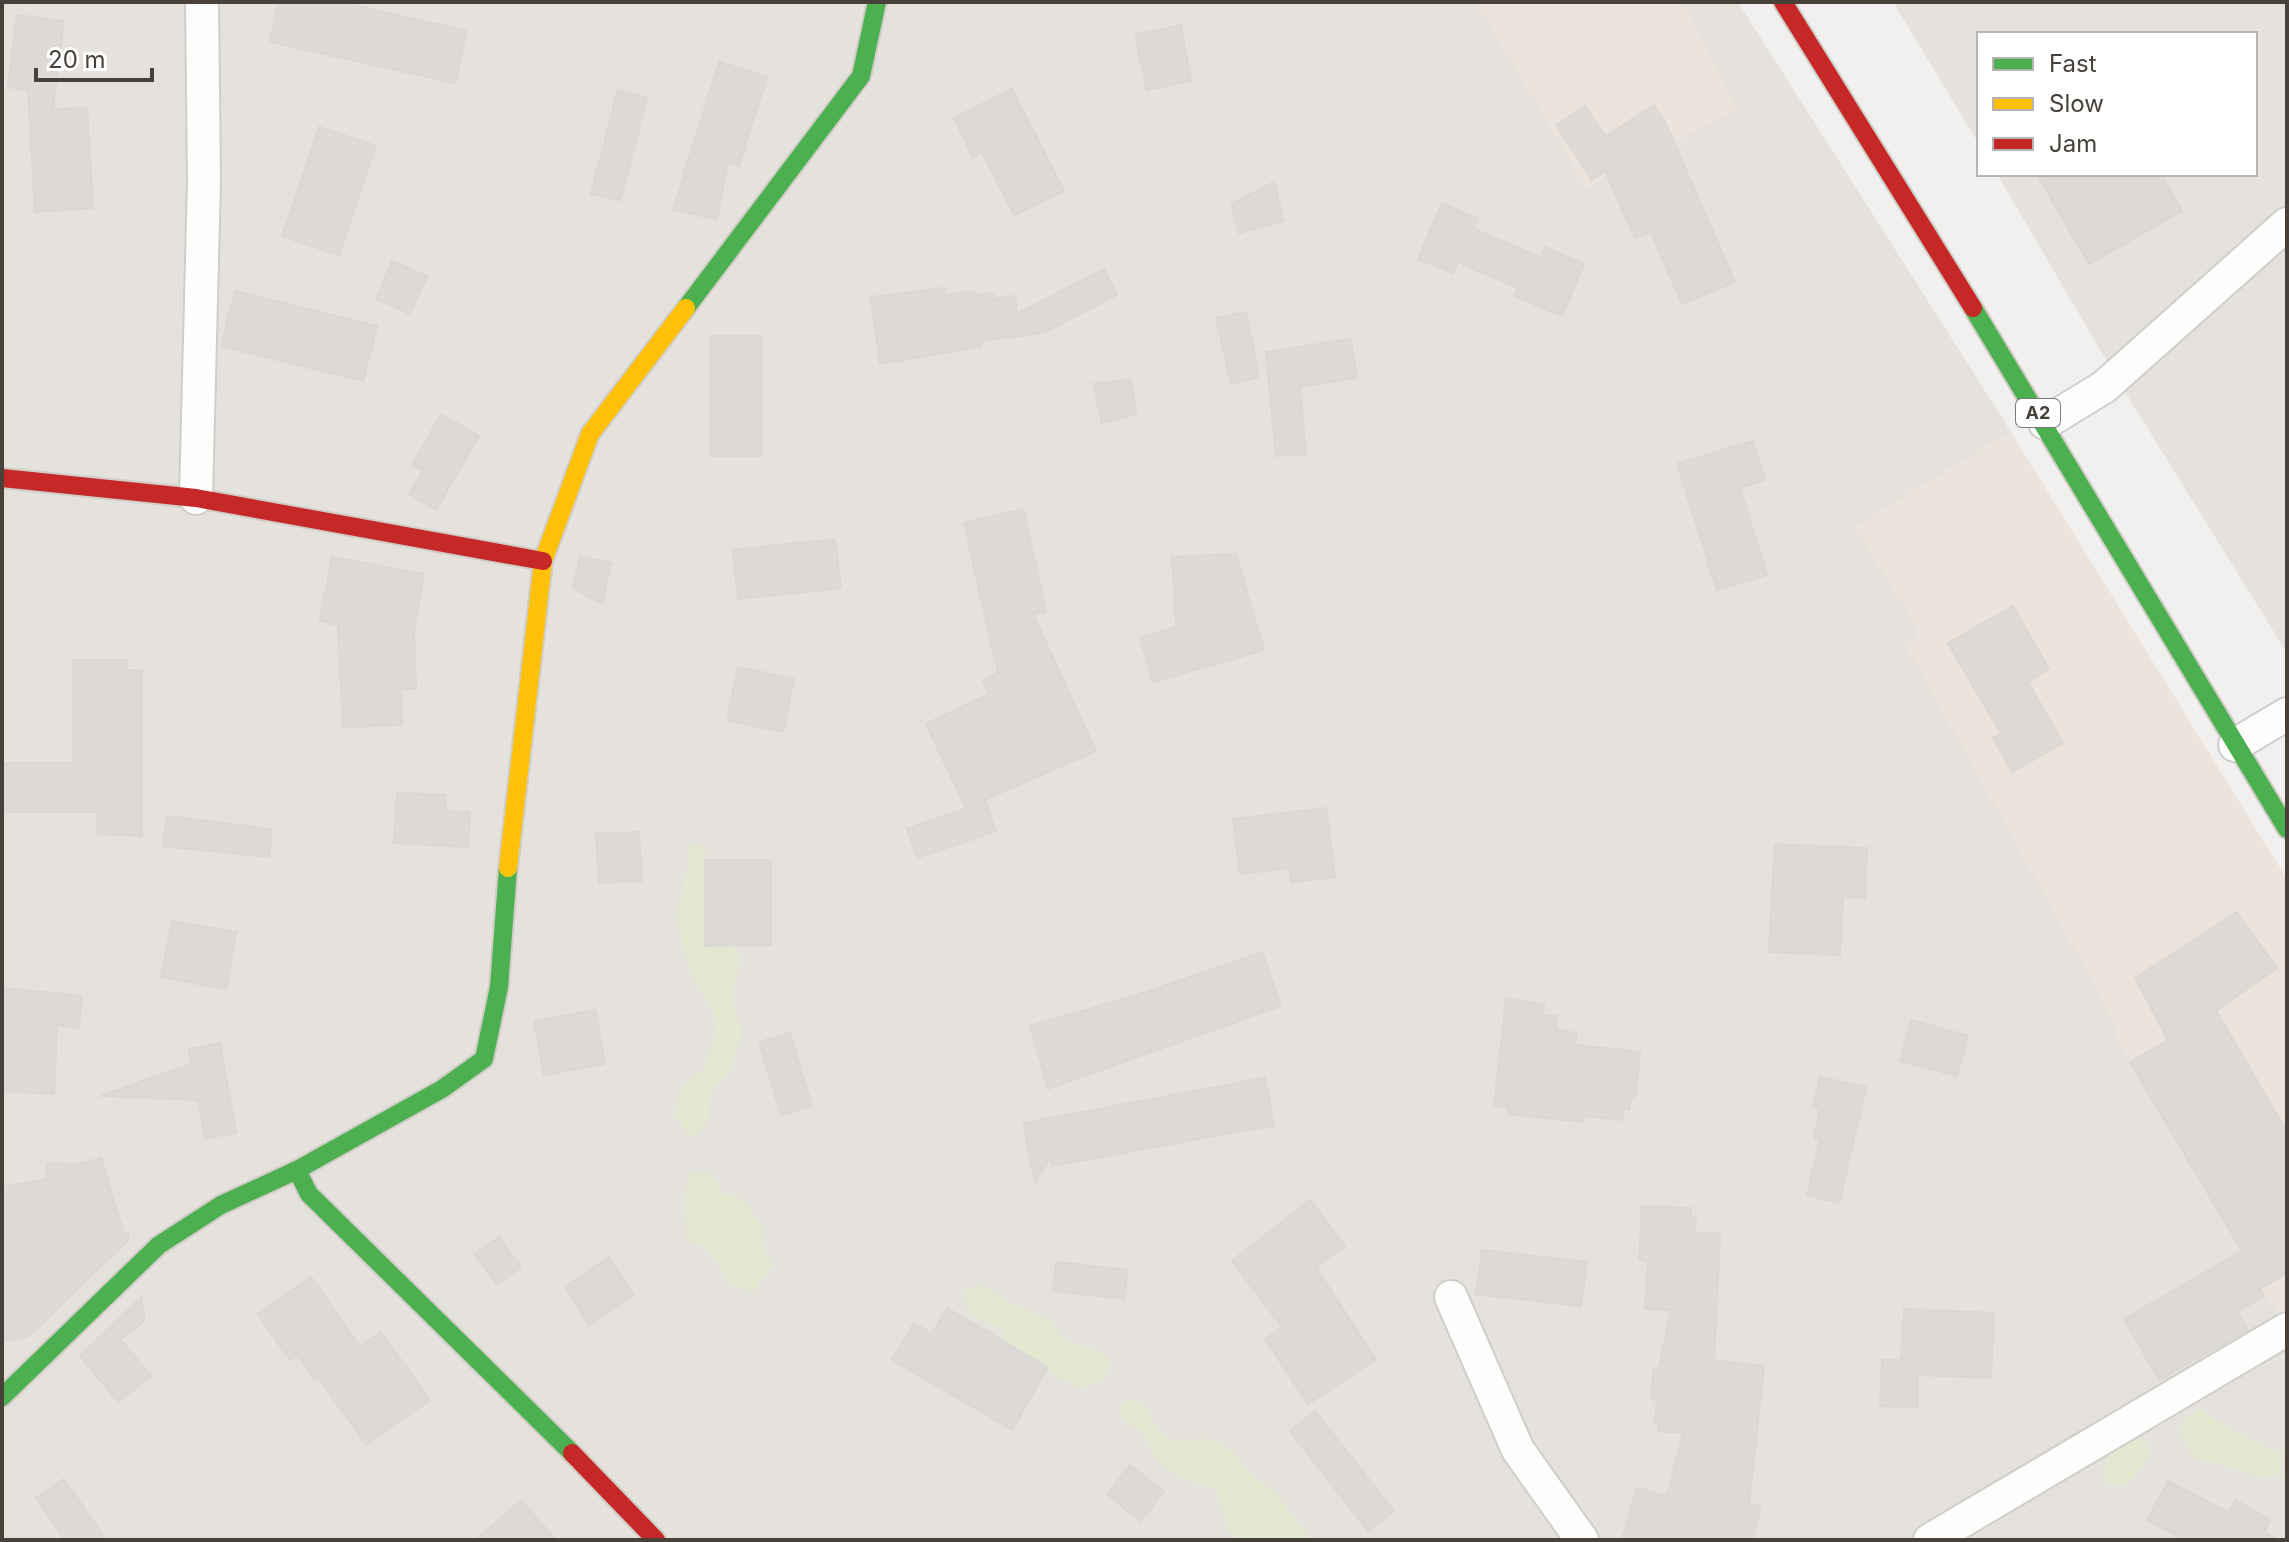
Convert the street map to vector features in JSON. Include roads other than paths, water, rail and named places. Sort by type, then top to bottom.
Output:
[{"type":"street","points":[[196,498],[204,180],[202,2]]},
{"type":"street","points":[[2,1397],[159,1245],[221,1205],[297,1170],[442,1089],[484,1059],[499,987],[511,835],[543,561],[590,434],[861,76],[877,2]]},
{"type":"street","name":"A2","points":[[1783,2],[2045,423],[2287,829]]},
{"type":"street","points":[[2045,423],[2104,387],[2287,224]]},
{"type":"street","points":[[2,478],[196,498],[543,561]]},
{"type":"street","points":[[2235,745],[2287,714]]},
{"type":"street","points":[[297,1170],[309,1194],[509,1387],[656,1540]]},
{"type":"street","points":[[1451,1297],[1518,1450],[1582,1540]]},
{"type":"street","points":[[1930,1540],[2287,1329]]}]
